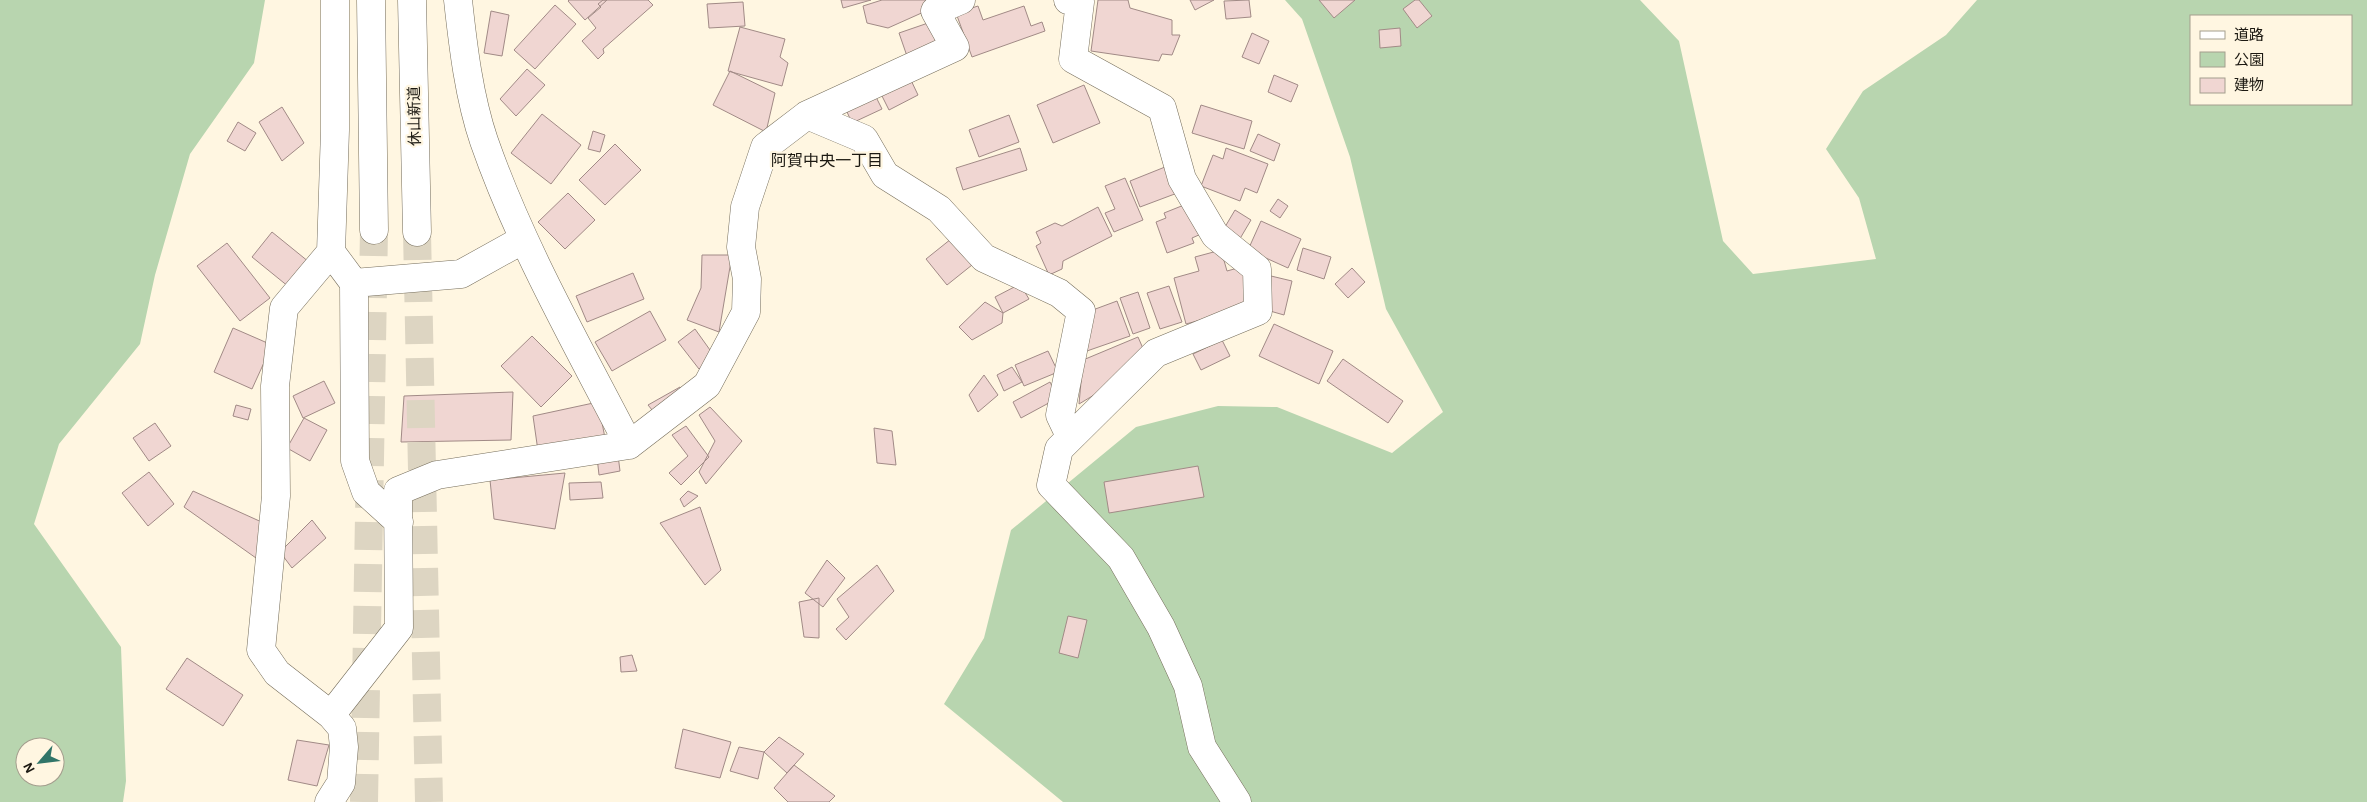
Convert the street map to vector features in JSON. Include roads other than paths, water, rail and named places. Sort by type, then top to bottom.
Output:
[{"type":"main road","points":[[329,802],[341,783],[344,747],[342,728],[331,715],[277,673],[261,650],[276,496],[274,386],[284,308],[331,252],[335,130],[335,0]]},
{"type":"main road","points":[[371,0],[374,230]]},
{"type":"main road","name":"休山新道","points":[[412,0],[417,232]]},
{"type":"main road","points":[[458,0],[463,45],[484,140],[524,239],[629,445]]},
{"type":"main road","points":[[331,715],[399,628],[398,491],[438,475],[629,445],[707,385],[746,312],[747,279],[741,247],[744,207],[765,147],[807,115],[954,47],[932,5],[961,0]]},
{"type":"main road","points":[[1068,0],[1080,2],[1073,59],[1162,108],[1182,179],[1215,235],[1257,269],[1258,310],[1156,353],[1070,436],[1059,449],[1052,485],[1121,558],[1162,627],[1188,686],[1202,747],[1237,802]]},
{"type":"main road","points":[[807,115],[864,139],[885,175],[939,209],[984,258],[1060,293],[1081,311],[1060,415],[1070,436]]},
{"type":"main road","points":[[354,283],[460,274],[524,239]]},
{"type":"main road","points":[[331,252],[354,283],[355,461],[366,492],[399,522]]},
{"type":"tunnel","points":[[364,802],[374,230]]},
{"type":"tunnel","points":[[417,232],[429,802]]},
{"type":"district","name":"阿賀中央一丁目","points":[[827,161]]}]
